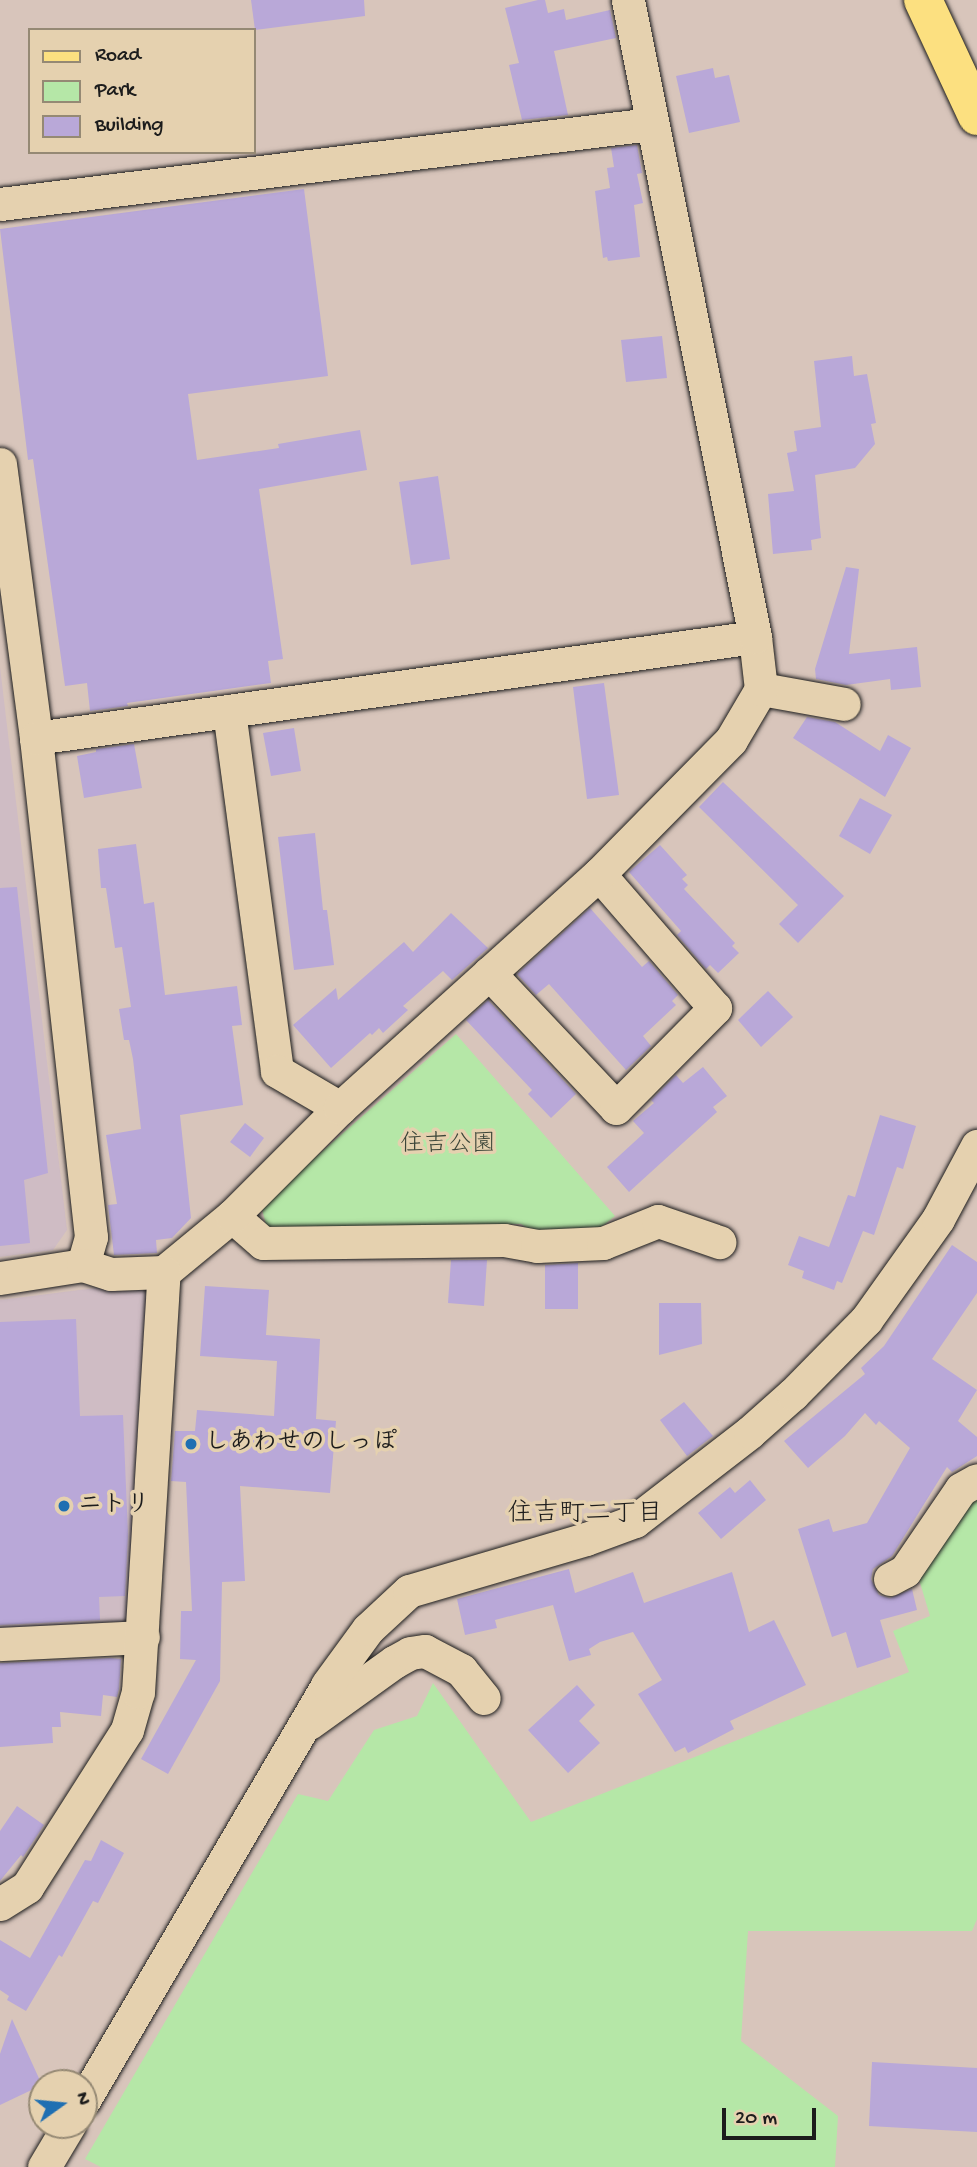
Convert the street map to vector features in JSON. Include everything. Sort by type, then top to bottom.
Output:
[{"type":"main road","points":[[923,0],[977,116]]},
{"type":"street","points":[[0,1278],[83,1265],[110,1274],[164,1272],[232,1216],[340,1108],[599,874],[731,740],[761,689],[755,637],[628,0]]},
{"type":"street","points":[[0,204],[651,124]]},
{"type":"street","points":[[0,470],[36,738],[91,1237],[83,1265]]},
{"type":"street","points":[[36,738],[755,637]]},
{"type":"street","points":[[761,689],[844,704]]},
{"type":"street","points":[[229,711],[276,1071],[340,1108]]},
{"type":"street","points":[[489,973],[616,1108],[715,1008],[599,874]]},
{"type":"street","points":[[98,2075],[327,1685],[368,1629],[409,1591],[586,1539],[635,1521],[750,1432],[793,1394],[866,1320],[938,1219],[977,1146]]},
{"type":"street","points":[[232,1216],[263,1243],[504,1240],[537,1246],[604,1243],[658,1221],[719,1242]]},
{"type":"street","points":[[0,1904],[27,1887],[127,1730],[138,1692],[164,1272]]},
{"type":"street","points":[[890,1579],[905,1571],[961,1489],[977,1480]]},
{"type":"street","points":[[0,1644],[143,1637]]},
{"type":"street","points":[[304,1726],[410,1653],[425,1651],[444,1659],[461,1670],[484,1698]]},
{"type":"street","points":[[44,2167],[61,2139]]},
{"type":"shaded area","points":[[0,667],[67,1230],[53,1250],[0,1257]]},
{"type":"shaded area","name":"ニトリ","points":[[143,1282],[150,1293],[131,1627],[0,1633],[0,1300]]},
{"type":"green space","name":"住吉公園","points":[[456,1034],[615,1216],[599,1229],[540,1236],[521,1224],[267,1229],[261,1205]]},
{"type":"green space","points":[[977,1492],[977,1919],[972,1931],[748,1931],[741,2041],[838,2116],[835,2167],[101,2167],[85,2159],[298,1794],[328,1801],[374,1730],[417,1716],[433,1683],[531,1822],[909,1672],[893,1631],[930,1616],[918,1576]]},
{"type":"building","points":[[251,0],[364,0],[365,16],[255,28]]},
{"type":"building","points":[[545,0],[548,13],[564,9],[566,20],[610,10],[616,38],[554,51],[568,115],[522,120],[509,65],[519,63],[505,8]]},
{"type":"building","points":[[713,68],[715,78],[729,75],[740,122],[689,133],[676,76]]},
{"type":"building","points":[[637,145],[642,173],[637,174],[643,203],[634,205],[640,257],[608,261],[607,257],[603,258],[595,191],[610,188],[607,168],[614,167],[611,148]]},
{"type":"building","points":[[304,189],[328,376],[188,394],[197,460],[279,448],[278,444],[360,430],[367,470],[259,489],[283,659],[268,661],[271,683],[127,703],[128,706],[90,711],[87,683],[65,686],[33,459],[28,460],[0,229]]},
{"type":"building","points":[[662,336],[667,378],[626,382],[621,340]]},
{"type":"building","points":[[852,356],[854,376],[867,374],[876,423],[871,424],[875,444],[855,468],[815,475],[821,538],[811,540],[812,550],[773,554],[768,494],[794,491],[787,453],[797,451],[794,431],[821,427],[814,361]]},
{"type":"building","points":[[438,476],[450,559],[411,565],[399,482]]},
{"type":"building","points":[[846,567],[859,569],[849,654],[917,647],[921,687],[891,690],[890,679],[846,685],[816,679],[815,669]]},
{"type":"building","points":[[604,683],[619,795],[587,799],[573,687]]},
{"type":"building","points":[[807,717],[835,722],[880,751],[888,735],[911,748],[885,797],[793,738]]},
{"type":"building","points":[[294,728],[301,771],[271,776],[263,733]]},
{"type":"building","points":[[134,744],[142,788],[84,798],[77,756],[96,752],[96,749]]},
{"type":"building","points":[[723,782],[844,896],[798,943],[779,924],[798,905],[699,807]]},
{"type":"building","points":[[860,798],[892,815],[870,854],[839,836]]},
{"type":"building","points":[[315,833],[323,910],[327,910],[334,965],[294,970],[278,837]]},
{"type":"building","points":[[136,844],[144,904],[154,902],[165,995],[237,986],[242,1025],[232,1026],[243,1105],[180,1115],[191,1218],[172,1238],[156,1240],[157,1253],[114,1255],[108,1205],[117,1204],[106,1135],[141,1129],[133,1059],[129,1040],[124,1040],[119,1009],[131,1007],[122,947],[115,948],[106,888],[101,888],[98,849]]},
{"type":"building","points":[[660,845],[687,875],[682,879],[688,885],[684,889],[735,943],[732,946],[739,953],[718,973],[710,965],[706,969],[677,935],[681,931],[629,872]]},
{"type":"building","points":[[17,887],[48,1173],[24,1180],[30,1243],[0,1246],[0,888]]},
{"type":"building","points":[[590,908],[642,967],[649,961],[678,995],[672,1001],[676,1005],[643,1036],[651,1046],[626,1070],[549,984],[536,995],[517,974]]},
{"type":"building","points":[[451,913],[488,948],[452,980],[443,971],[403,1006],[408,1010],[383,1033],[379,1028],[372,1035],[370,1033],[331,1068],[293,1025],[336,988],[338,1000],[404,942],[413,952]]},
{"type":"building","points":[[768,991],[793,1017],[761,1047],[738,1020]]},
{"type":"building","points":[[488,1000],[576,1094],[551,1118],[528,1094],[532,1090],[466,1020]]},
{"type":"building","points":[[703,1067],[727,1096],[713,1107],[717,1112],[629,1192],[607,1167],[644,1133],[633,1121],[654,1103],[651,1100],[676,1075],[683,1083]]},
{"type":"building","points":[[880,1115],[916,1126],[903,1169],[897,1167],[874,1235],[863,1231],[842,1283],[837,1281],[834,1290],[802,1278],[804,1271],[788,1265],[799,1236],[829,1247],[848,1195],[855,1197]]},
{"type":"building","points":[[245,1123],[264,1138],[250,1157],[230,1142]]},
{"type":"building","points":[[952,1245],[977,1262],[977,1293],[932,1359],[977,1390],[958,1421],[977,1437],[977,1456],[952,1472],[947,1467],[892,1556],[873,1569],[871,1579],[879,1595],[890,1598],[912,1589],[917,1610],[880,1620],[891,1657],[857,1668],[846,1632],[832,1637],[798,1529],[829,1519],[833,1532],[867,1523],[910,1448],[879,1421],[876,1425],[865,1413],[845,1436],[808,1468],[784,1441],[865,1374],[861,1368],[884,1346]]},
{"type":"building","points":[[451,1260],[487,1260],[484,1306],[448,1303]]},
{"type":"building","points":[[578,1263],[578,1309],[545,1309],[545,1265]]},
{"type":"building","points":[[205,1286],[269,1290],[266,1335],[320,1339],[316,1419],[336,1421],[330,1493],[240,1486],[245,1581],[222,1582],[220,1681],[168,1774],[141,1759],[196,1660],[180,1659],[181,1611],[192,1611],[186,1482],[171,1481],[175,1431],[195,1431],[197,1410],[274,1416],[277,1361],[200,1356]]},
{"type":"building","points":[[659,1303],[701,1303],[702,1344],[659,1355]]},
{"type":"building","name":"ニトリ","points":[[76,1319],[80,1416],[123,1415],[128,1535],[125,1596],[99,1597],[100,1620],[0,1625],[0,1322]]},
{"type":"building","points":[[684,1402],[713,1436],[687,1456],[660,1420]]},
{"type":"building","points":[[750,1480],[766,1500],[721,1539],[698,1513],[730,1487],[735,1493]]},
{"type":"building","points":[[569,1569],[575,1593],[633,1572],[644,1603],[732,1572],[749,1632],[774,1620],[806,1685],[730,1721],[734,1729],[688,1753],[685,1747],[675,1752],[638,1694],[662,1680],[633,1632],[600,1642],[589,1649],[591,1655],[569,1661],[553,1605],[495,1620],[497,1628],[465,1635],[457,1599]]},
{"type":"building","points":[[121,1659],[119,1689],[117,1697],[103,1695],[101,1716],[60,1712],[61,1727],[52,1727],[53,1743],[0,1747],[0,1663]]},
{"type":"building","points":[[577,1685],[595,1705],[579,1721],[600,1743],[568,1773],[528,1730]]},
{"type":"building","points":[[17,1806],[44,1825],[23,1857],[21,1855],[0,1881],[0,1831]]},
{"type":"building","points":[[101,1840],[124,1853],[98,1903],[93,1901],[62,1957],[59,1955],[26,2011],[7,2000],[9,1996],[0,1990],[0,1940],[30,1958],[85,1860],[91,1861]]},
{"type":"building","points":[[12,2019],[35,2069],[28,2069],[28,2092],[0,2105],[0,2054]]},
{"type":"building","points":[[872,2062],[977,2068],[977,2132],[869,2126]]},
{"type":"place","name":"しあわせのしっぽ","points":[[191,1444]]},
{"type":"place","name":"ニトリ","points":[[64,1506]]},
{"type":"district","name":"住吉町二丁目","points":[[585,1516]]}]
